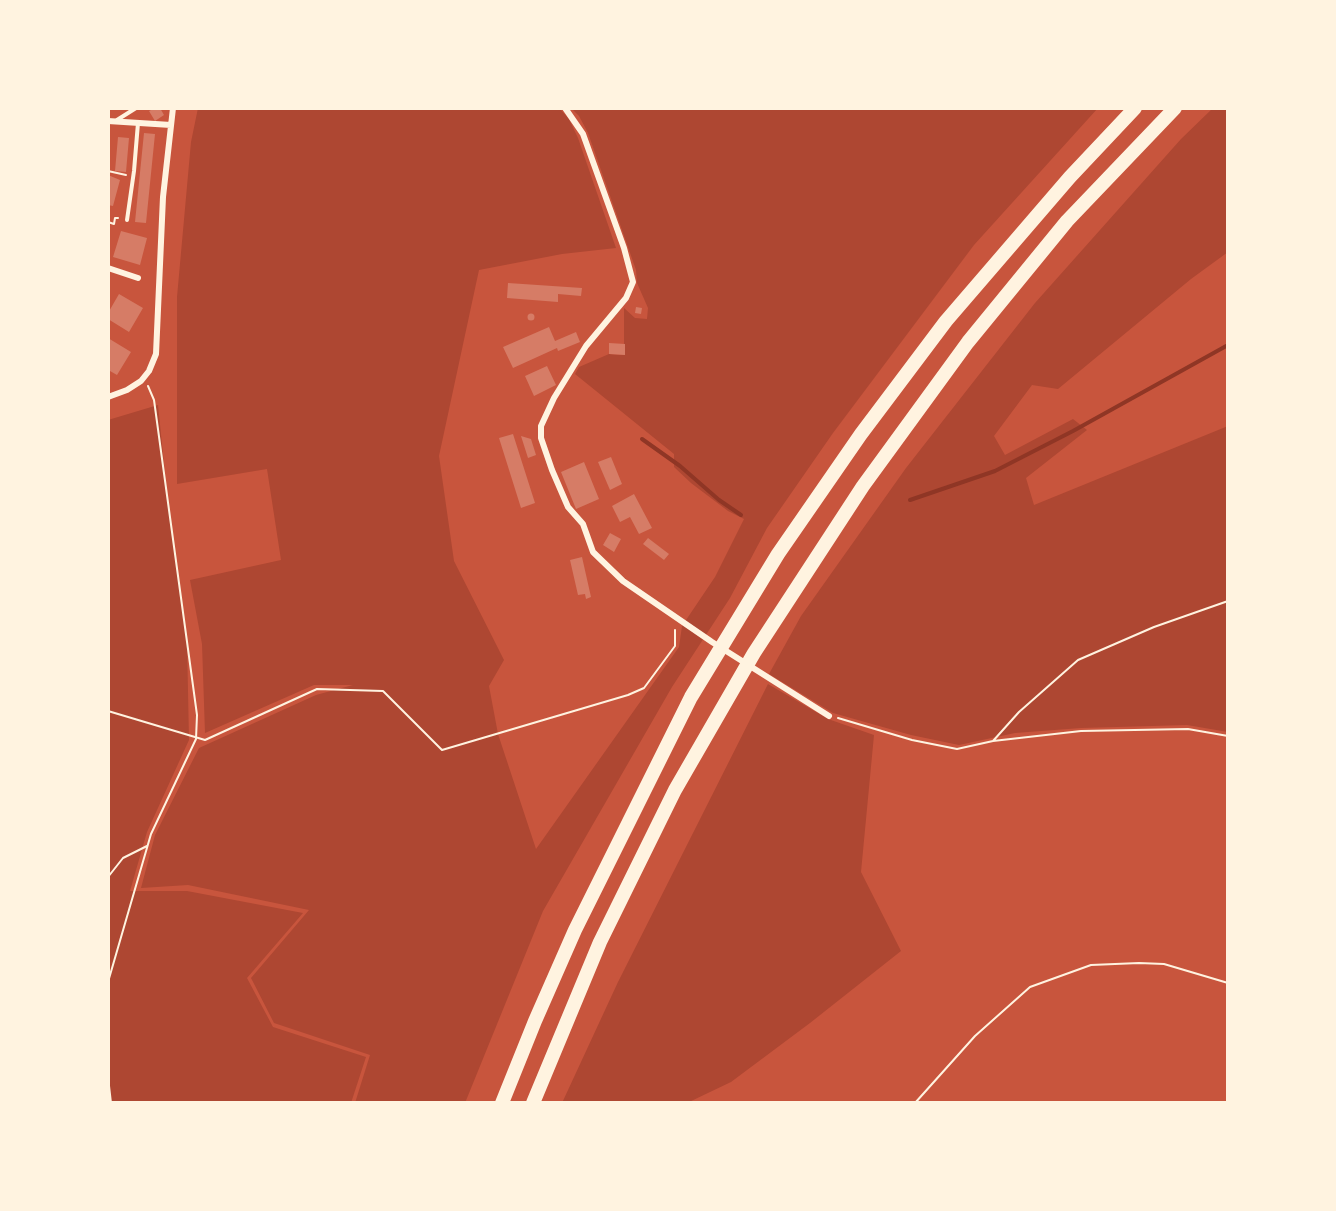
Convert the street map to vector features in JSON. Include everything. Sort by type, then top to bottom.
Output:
[{"type":"highway","points":[[502,1103],[575,930],[691,697],[778,554],[861,434],[946,321],[1070,177],[1135,108]]},
{"type":"highway","points":[[533,1103],[600,942],[675,790],[754,652],[863,486],[968,342],[1068,220],[1175,108]]},
{"type":"street","points":[[108,397],[127,390],[143,378],[149,371],[156,354],[163,197],[173,108]]},
{"type":"street","points":[[565,108],[583,134],[624,248],[633,282],[626,298],[586,346],[554,399],[541,426],[541,438],[568,507],[583,524],[593,552],[623,581],[675,618],[829,716]]},
{"type":"street","points":[[108,121],[171,125]]},
{"type":"street","points":[[108,268],[138,278]]},
{"type":"lane","points":[[116,120],[136,108]]},
{"type":"lane","points":[[127,220],[138,123]]},
{"type":"path","points":[[108,171],[133,176]]},
{"type":"path","points":[[108,222],[114,224],[115,218],[127,220]]},
{"type":"path","points":[[108,982],[148,845],[196,739],[197,715],[154,400],[143,378]]},
{"type":"path","points":[[993,741],[1019,712],[1078,660],[1154,627],[1228,601]]},
{"type":"path","points":[[108,711],[205,740],[317,689],[383,692],[442,750],[628,695],[644,688],[675,646],[675,618]]},
{"type":"path","points":[[829,716],[912,740],[957,749],[993,741],[1082,731],[1188,729],[1228,736]]},
{"type":"path","points":[[108,877],[123,858],[148,845]]},
{"type":"path","points":[[915,1103],[975,1036],[1029,987],[1091,964],[1139,963],[1164,964],[1228,983]]},
{"type":"path","points":[[108,1077],[111,1103]]},
{"type":"shaded area","points":[[198,108],[559,108],[569,119],[578,138],[616,248],[562,254],[479,270],[439,456],[454,561],[504,660],[489,686],[498,734],[536,849],[679,647],[682,626],[715,577],[744,519],[728,511],[691,483],[674,467],[674,454],[575,374],[579,367],[609,354],[624,355],[624,308],[635,318],[647,319],[648,308],[637,283],[636,270],[588,133],[579,116],[571,108],[1098,108],[974,245],[833,433],[767,528],[730,598],[672,687],[543,911],[465,1103],[355,1103],[370,1055],[274,1023],[251,978],[309,910],[188,885],[141,888],[155,835],[199,748],[316,695],[353,685],[314,685],[205,733],[202,644],[190,580],[281,560],[267,469],[177,484],[177,297],[191,142]]},
{"type":"shaded area","points":[[1213,108],[1228,108],[1228,252],[1191,279],[1058,389],[1032,385],[994,436],[1005,455],[1073,419],[1087,430],[1026,478],[1034,505],[1228,426],[1228,732],[1187,725],[1081,728],[1015,733],[959,745],[911,735],[833,713],[769,674],[801,616],[906,468],[1035,303],[1181,139]]},
{"type":"shaded area","points":[[158,405],[170,522],[187,642],[189,740],[147,832],[130,891],[187,891],[303,913],[247,978],[273,1027],[366,1057],[351,1103],[108,1103],[108,420]]},
{"type":"shaded area","points":[[768,684],[828,719],[874,735],[861,872],[901,951],[731,1082],[687,1103],[562,1103],[618,982]]},
{"type":"building","points":[[160,108],[164,115],[155,121],[149,111]]},
{"type":"building","points":[[144,133],[155,134],[146,223],[135,222]]},
{"type":"building","points":[[118,137],[129,138],[126,172],[115,171]]},
{"type":"building","points":[[108,175],[120,180],[113,206],[108,205]]},
{"type":"building","points":[[121,231],[147,238],[140,265],[113,257]]},
{"type":"building","points":[[508,283],[582,288],[581,296],[558,294],[558,302],[507,298]]},
{"type":"building","points":[[119,294],[143,308],[129,332],[108,319],[108,313]]},
{"type":"building","points":[[636,307],[642,308],[641,314],[635,313]]},
{"type":"building","points":[[531,313],[535,317],[531,321],[527,317]]},
{"type":"building","points":[[549,327],[555,341],[576,332],[580,342],[558,351],[557,348],[513,368],[503,347]]},
{"type":"building","points":[[108,338],[131,352],[117,375],[110,371],[108,374]]},
{"type":"building","points":[[609,343],[625,344],[625,355],[609,354]]},
{"type":"building","points":[[547,366],[556,385],[534,396],[525,376]]},
{"type":"building","points":[[513,434],[535,503],[521,508],[499,438]]},
{"type":"building","points":[[521,436],[531,439],[536,455],[528,458]]},
{"type":"building","points":[[611,457],[622,484],[610,490],[598,462]]},
{"type":"building","points":[[584,462],[599,499],[576,509],[561,472]]},
{"type":"building","points":[[634,494],[652,528],[639,534],[630,517],[620,522],[612,506]]},
{"type":"building","points":[[610,533],[621,539],[614,552],[603,545]]},
{"type":"building","points":[[648,538],[669,554],[664,560],[643,544]]},
{"type":"building","points":[[582,557],[591,597],[586,599],[585,594],[578,595],[570,560]]},
{"type":"waterway","points":[[910,500],[995,471],[1073,431],[1228,345]]},
{"type":"waterway","points":[[642,439],[741,515]]}]
